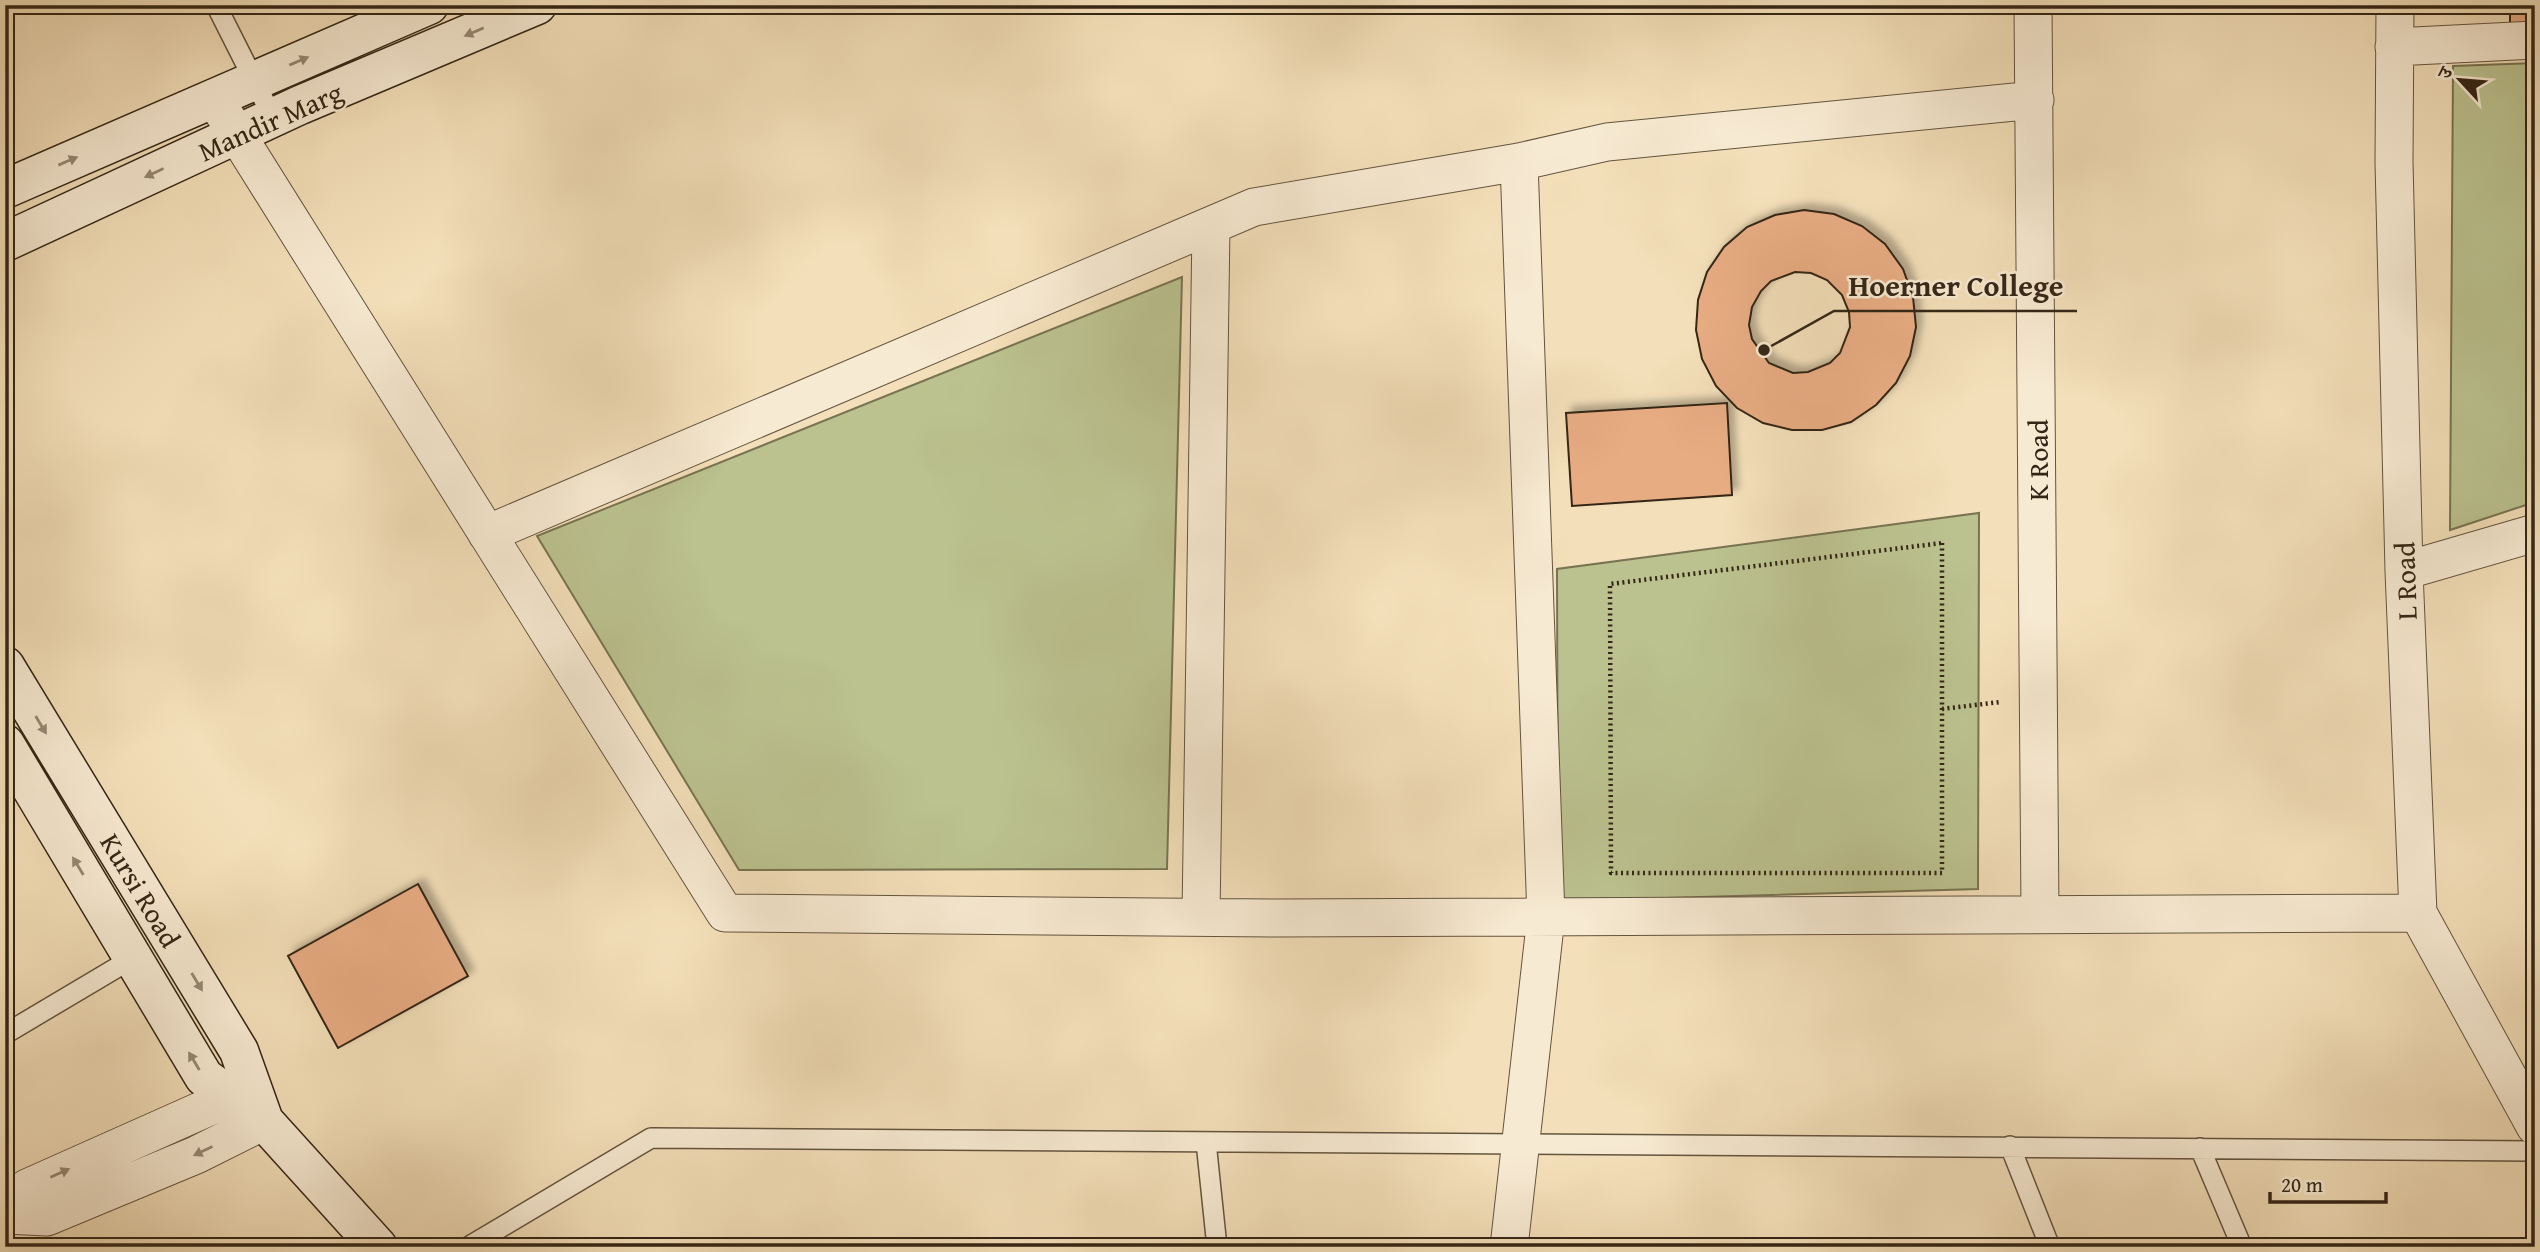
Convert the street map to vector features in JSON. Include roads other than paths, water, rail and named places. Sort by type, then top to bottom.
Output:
[{"type":"main road","points":[[5,189],[429,5]]},
{"type":"main road","name":"Mandir Marg","points":[[5,242],[273,118],[537,5]]},
{"type":"main road","name":"Kursi Road","points":[[5,666],[239,1051],[264,1121]]},
{"type":"main road","name":"Kursi Road","points":[[5,744],[204,1077],[229,1098],[264,1121],[378,1247]]},
{"type":"street","name":"K Road","points":[[2033,5],[2040,914]]},
{"type":"street","name":"L Road","points":[[2395,5],[2394,162],[2404,571],[2418,913],[2535,1126]]},
{"type":"street","points":[[2395,47],[2535,40]]},
{"type":"street","points":[[214,98],[725,913],[1201,918],[2418,913]]},
{"type":"street","points":[[487,534],[1254,207],[1519,162],[1607,142],[2035,100]]},
{"type":"street","points":[[1508,1247],[1546,917],[1519,162]]},
{"type":"street","points":[[1201,918],[1211,226]]},
{"type":"street","points":[[2404,571],[2535,533]]},
{"type":"street","points":[[7,1214],[27,1188],[229,1098]]},
{"type":"street","points":[[7,1214],[47,1217],[196,1155],[264,1121]]},
{"type":"lane","points":[[216,5],[273,118]]},
{"type":"lane","points":[[5,1034],[133,958]]},
{"type":"lane","points":[[468,1247],[651,1138],[2535,1151]]},
{"type":"lane","points":[[1206,1142],[1217,1247]]},
{"type":"lane","points":[[2010,1146],[2050,1247]]},
{"type":"lane","points":[[2200,1148],[2242,1247]]},
{"type":"place","name":"Hoerner College","points":[[1764,350]]}]
